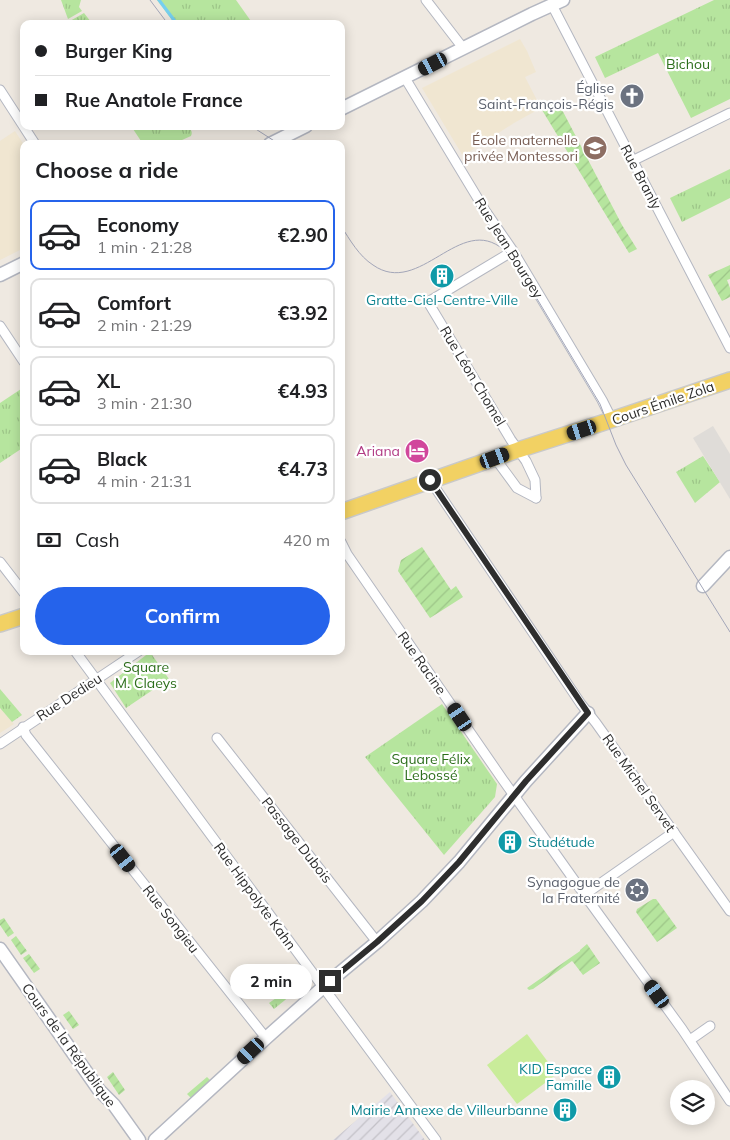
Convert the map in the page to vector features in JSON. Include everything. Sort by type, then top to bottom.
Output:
[{"type":"main road","name":"Cours Émile Zola","points":[[345,511],[518,450],[730,380]]},
{"type":"main road","points":[[0,624],[20,617]]},
{"type":"street","points":[[426,0],[463,48]]},
{"type":"street","points":[[345,107],[558,3]]},
{"type":"street","name":"Rue Branly","points":[[558,3],[632,161],[730,348]]},
{"type":"street","name":"Rue Jean Bourgey","points":[[405,78],[486,212],[513,252],[602,400],[612,420]]},
{"type":"street","points":[[0,90],[20,121]]},
{"type":"street","points":[[632,161],[730,113]]},
{"type":"street","points":[[278,140],[298,130]]},
{"type":"street","name":"Rue Léon Chomel","points":[[495,458],[517,488],[536,498],[535,480],[526,461],[428,302],[513,252]]},
{"type":"street","points":[[0,275],[20,265]]},
{"type":"street","points":[[0,326],[20,356]]},
{"type":"street","name":"Rue Michel Servet","points":[[430,480],[588,713],[730,911]]},
{"type":"street","name":"Rue Racine","points":[[345,550],[514,796],[690,1040],[730,1100]]},
{"type":"street","points":[[704,586],[730,557]]},
{"type":"street","points":[[0,562],[20,588]]},
{"type":"street","name":"Rue Hippolyte Kahn","points":[[78,655],[436,1140]]},
{"type":"street","name":"Rue Dedieu","points":[[0,744],[133,655]]},
{"type":"street","points":[[154,1140],[266,1038],[422,901],[459,862],[514,796],[588,713]]},
{"type":"street","name":"Rue Songieu","points":[[23,727],[26,735],[266,1038]]},
{"type":"street","name":"Passage Dubois","points":[[217,738],[377,942]]},
{"type":"street","points":[[584,894],[674,832]]},
{"type":"street","name":"Cours de la République","points":[[0,949],[99,1090],[114,1105],[138,1140]]},
{"type":"street","points":[[690,1040],[710,1026]]},
{"type":"shaded area","points":[[520,39],[536,72],[525,77],[541,108],[463,156],[422,88]]},
{"type":"shaded area","points":[[15,131],[21,140],[20,250],[0,260],[0,141]]},
{"type":"shaded area","points":[[713,426],[730,454],[730,499],[693,438]]},
{"type":"shaded area","points":[[0,708],[14,724],[0,733]]},
{"type":"shaded area","points":[[390,1092],[425,1140],[333,1140]]},
{"type":"green space","points":[[61,0],[81,0],[79,7],[82,11],[68,19]]},
{"type":"green space","points":[[157,0],[236,0],[250,20],[172,20]]},
{"type":"green space","name":"Bichou","points":[[714,0],[730,0],[730,99],[691,118],[658,53],[605,78],[595,57]]},
{"type":"green space","points":[[84,13],[89,20],[72,20]]},
{"type":"green space","points":[[558,102],[622,225],[637,249],[629,253],[542,110]]},
{"type":"green space","points":[[134,130],[191,130],[192,133],[191,136],[182,140],[140,140]]},
{"type":"green space","points":[[730,169],[730,198],[682,222],[670,198]]},
{"type":"green space","points":[[730,265],[730,279],[727,280],[730,288],[730,297],[722,301],[708,275]]},
{"type":"green space","points":[[20,390],[20,450],[0,463],[0,403]]},
{"type":"green space","points":[[703,456],[720,482],[695,503],[676,472]]},
{"type":"green space","points":[[422,547],[451,590],[456,586],[463,597],[430,618],[398,571],[401,560]]},
{"type":"green space","name":"Square M. Claeys","points":[[146,655],[152,655],[169,679],[126,708],[110,683]]},
{"type":"green space","points":[[0,689],[22,715],[12,722],[0,708]]},
{"type":"green space","name":"Square Félix Lebossé","points":[[442,704],[497,784],[495,797],[444,855],[365,757]]},
{"type":"green space","points":[[656,899],[677,928],[657,942],[636,912],[637,909]]},
{"type":"green space","points":[[4,918],[14,933],[8,937],[0,925],[0,920]]},
{"type":"green space","points":[[16,936],[27,951],[21,955],[11,940]]},
{"type":"green space","points":[[587,944],[600,963],[583,975],[572,961],[533,989],[529,990],[527,988],[580,951]]},
{"type":"green space","points":[[29,954],[40,969],[34,973],[23,958]]},
{"type":"green space","points":[[303,979],[306,983],[274,1009],[269,1003]]},
{"type":"green space","points":[[69,1011],[79,1025],[73,1029],[63,1015]]},
{"type":"green space","points":[[527,1034],[557,1074],[517,1104],[487,1065]]},
{"type":"green space","points":[[113,1072],[125,1090],[119,1095],[107,1077]]},
{"type":"green space","points":[[207,1077],[211,1081],[191,1098],[187,1094]]},
{"type":"water","points":[[157,0],[161,0],[176,20],[172,20]]},
{"type":"tram line","points":[[150,0],[165,20]]},
{"type":"tram line","points":[[257,130],[273,140]]},
{"type":"tram line","points":[[345,232],[363,257],[373,265],[390,272],[407,271],[424,265],[456,247],[472,241],[488,241],[507,252],[521,272],[600,404],[626,465],[730,632]]},
{"type":"place","name":"Église Saint-François-Régis","points":[[632,96]]},
{"type":"place","name":"École maternelle privée Montessori","points":[[595,148]]},
{"type":"place","name":"Gratte-Ciel-Centre-Ville","points":[[442,276]]},
{"type":"place","name":"Ariana","points":[[417,451]]},
{"type":"place","name":"Studétude","points":[[510,842]]},
{"type":"place","name":"Synagogue de la Fraternité","points":[[637,890]]},
{"type":"place","name":"KID Espace Famille","points":[[609,1077]]},
{"type":"place","name":"Mairie Annexe de Villeurbanne","points":[[565,1110]]},
{"type":"route","points":[[330,981],[422,901],[459,862],[526,781],[588,713],[430,480]]}]
